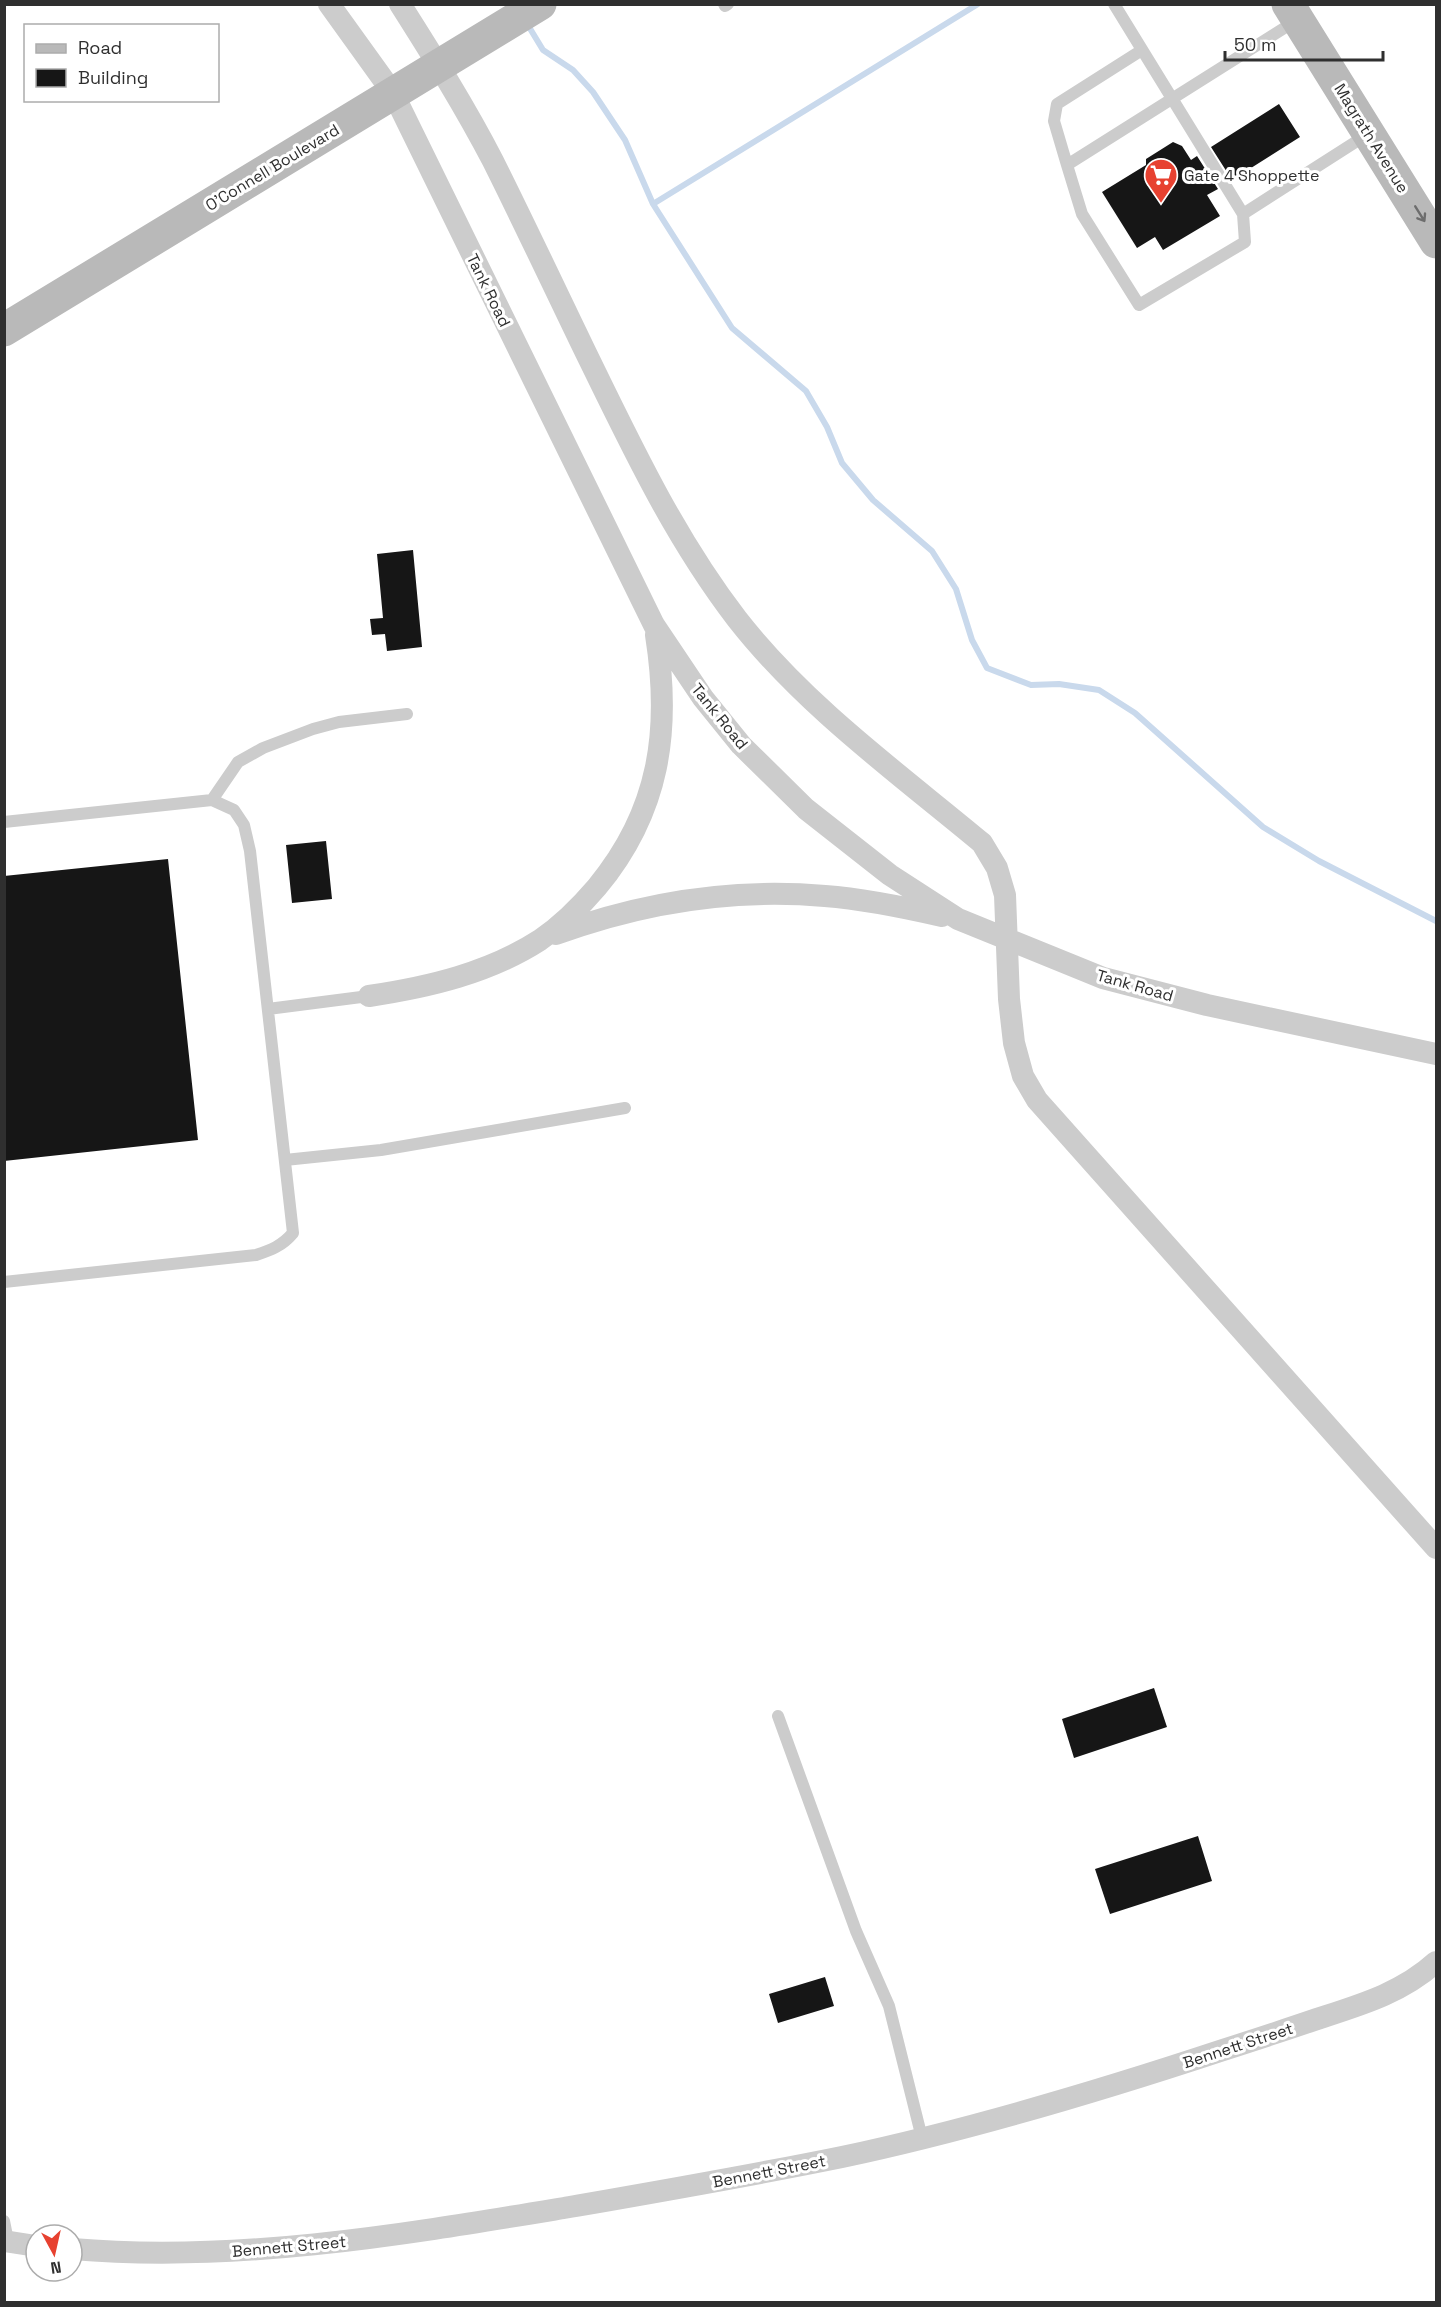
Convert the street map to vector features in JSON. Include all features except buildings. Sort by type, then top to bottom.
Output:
[{"type":"street","name":"Tank Road","points":[[329,4],[393,93],[654,625],[703,698],[735,737],[806,809],[890,876],[958,919],[1103,978],[1207,1005],[1437,1054]]},
{"type":"street","points":[[400,4],[439,65],[492,160],[642,468],[664,510],[695,560],[738,620],[781,670],[834,720],[982,843],[997,868],[1005,895],[1009,999],[1014,1043],[1023,1076],[1037,1100],[1437,1548]]},
{"type":"street","name":"O'Connell Boulevard","points":[[4,330],[540,4]]},
{"type":"street","name":"Magrath Avenue","points":[[1293,12],[1437,242]]},
{"type":"street","points":[[540,940],[563,923],[607,874],[627,846],[641,816],[659,760],[662,730],[661,677],[654,625]]},
{"type":"street","points":[[369,996],[412,990],[450,980],[512,955],[540,940],[591,921],[666,903],[748,894],[825,896],[892,904],[958,919]]},
{"type":"street","name":"Bennett Street","points":[[84,2249],[205,2252],[261,2250],[429,2231],[843,2157],[966,2127],[1193,2060],[1377,1999],[1410,1982],[1437,1962]]},
{"type":"street","points":[[6,2234],[24,2241]]},
{"type":"lane","points":[[1114,4],[1143,50],[1243,214],[1245,242],[1139,305],[1082,214],[1054,121],[1057,104],[1143,50]]},
{"type":"lane","points":[[1067,165],[1173,99],[1293,12]]},
{"type":"lane","points":[[1243,214],[1369,133]]},
{"type":"lane","points":[[212,800],[238,762],[263,748],[339,722],[407,714]]},
{"type":"lane","points":[[4,822],[212,800],[234,810],[244,825],[250,851],[293,1233],[273,1250],[256,1255],[4,1282]]},
{"type":"lane","points":[[268,1009],[369,996]]},
{"type":"lane","points":[[285,1160],[381,1150],[625,1108]]},
{"type":"lane","points":[[777,1716],[856,1931],[889,2006],[922,2138]]},
{"type":"waterway","points":[[653,204],[978,4]]},
{"type":"waterway","points":[[526,22],[543,50],[573,70],[593,92],[625,140],[653,204],[732,328],[806,391],[827,427],[842,463],[873,500],[932,551],[956,589],[972,640],[987,668],[1031,685],[1059,684],[1099,690],[1135,713],[1263,827],[1319,861],[1436,921]]},
{"type":"place","name":"Gate 4 Shoppette","points":[[1161,204]]}]
